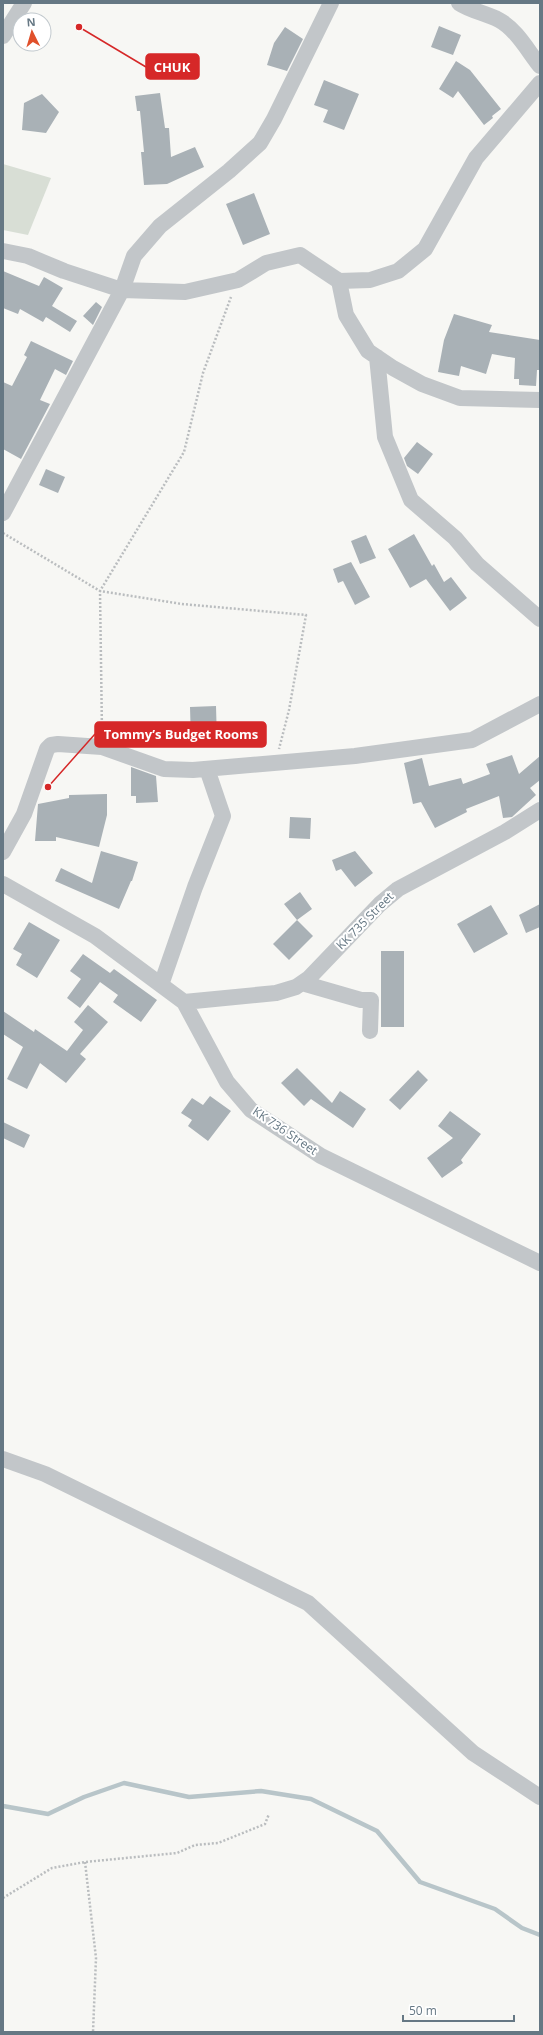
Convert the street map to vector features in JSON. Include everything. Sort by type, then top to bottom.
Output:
[{"type":"street","points":[[3,36],[24,3]]},
{"type":"street","points":[[3,513],[122,290],[134,256],[160,226],[229,171],[260,143],[274,119],[332,3]]},
{"type":"street","points":[[459,3],[465,7],[500,20],[509,28],[540,66]]},
{"type":"street","points":[[3,250],[28,256],[122,290],[185,292],[238,280],[266,263],[300,256],[339,281],[370,280],[398,271],[425,249],[476,158],[540,83]]},
{"type":"street","points":[[339,281],[346,315],[368,351],[393,368],[422,384],[460,398],[540,400]]},
{"type":"street","points":[[377,357],[385,437],[411,500],[455,538],[477,564],[540,619]]},
{"type":"street","points":[[3,852],[24,814],[47,749],[51,745],[58,744],[102,747],[164,769],[207,769],[354,756],[472,740],[540,704]]},
{"type":"street","points":[[161,985],[195,887],[223,816],[207,769]]},
{"type":"street","name":"KK 735 Street","points":[[184,1002],[276,992],[296,987],[328,960],[380,904],[398,889],[505,832],[540,810]]},
{"type":"street","name":"KK 736 Street","points":[[3,884],[95,936],[184,1002],[227,1082],[251,1110],[321,1156],[540,1263]]},
{"type":"street","points":[[302,983],[361,1000],[371,1000],[370,1031]]},
{"type":"street","points":[[3,1459],[45,1474],[308,1603],[474,1754],[540,1797]]},
{"type":"path","points":[[102,747],[100,591],[184,452],[203,373],[238,280]]},
{"type":"path","points":[[3,533],[100,591],[182,604],[306,615],[289,710],[275,763]]},
{"type":"path","points":[[3,1898],[52,1868],[85,1862],[177,1853],[195,1845],[218,1843],[266,1824],[269,1814]]},
{"type":"path","points":[[85,1862],[96,1958],[93,2032]]},
{"type":"shaded area","points":[[3,164],[51,178],[28,235],[3,230]]},
{"type":"building","points":[[439,26],[461,35],[453,55],[431,47]]},
{"type":"building","points":[[285,27],[303,39],[287,71],[267,65],[274,43]]},
{"type":"building","points":[[456,61],[470,70],[501,109],[484,125],[458,91],[453,98],[439,89]]},
{"type":"building","points":[[324,80],[359,94],[344,130],[323,122],[328,110],[314,105]]},
{"type":"building","points":[[160,93],[165,128],[169,128],[171,157],[195,147],[204,167],[167,184],[144,185],[141,152],[144,152],[140,111],[137,111],[135,96]]},
{"type":"building","points":[[42,94],[59,112],[46,133],[22,130],[24,103]]},
{"type":"building","points":[[254,193],[270,234],[243,245],[226,204]]},
{"type":"building","points":[[3,271],[39,286],[44,277],[63,288],[52,306],[77,321],[70,332],[46,317],[43,322],[20,309],[18,314],[3,308]]},
{"type":"building","points":[[96,302],[102,307],[93,325],[83,316]]},
{"type":"building","points":[[454,314],[492,325],[489,332],[540,340],[540,370],[537,370],[536,386],[519,385],[519,379],[514,379],[515,358],[492,354],[486,374],[461,366],[459,376],[438,372],[444,340]]},
{"type":"building","points":[[31,341],[73,361],[66,375],[55,369],[40,400],[50,404],[21,459],[3,449],[3,382],[12,386],[27,357],[24,355]]},
{"type":"building","points":[[417,442],[433,454],[418,474],[407,466],[404,458]]},
{"type":"building","points":[[46,469],[65,477],[58,493],[39,485]]},
{"type":"building","points":[[414,534],[432,566],[434,564],[444,582],[451,577],[467,598],[450,611],[426,579],[410,588],[388,549]]},
{"type":"building","points":[[366,535],[376,558],[360,564],[351,541]]},
{"type":"building","points":[[351,562],[370,597],[355,605],[343,581],[338,583],[333,569]]},
{"type":"building","points":[[216,706],[217,741],[191,742],[190,707]]},
{"type":"building","points":[[512,755],[519,774],[540,756],[540,780],[530,788],[536,795],[512,817],[503,818],[499,796],[466,809],[467,812],[435,828],[421,802],[413,804],[404,763],[422,758],[429,786],[461,778],[463,784],[490,774],[486,764]]},
{"type":"building","points":[[131,767],[156,776],[158,802],[136,803],[136,796],[131,796]]},
{"type":"building","points":[[107,794],[107,815],[99,847],[56,837],[56,841],[35,841],[38,804],[69,798],[69,795]]},
{"type":"building","points":[[290,817],[311,818],[310,839],[289,838]]},
{"type":"building","points":[[101,851],[138,862],[132,881],[119,909],[55,881],[61,868],[92,883]]},
{"type":"building","points":[[355,851],[373,873],[355,887],[341,869],[336,871],[332,860]]},
{"type":"building","points":[[300,892],[312,909],[297,920],[284,904]]},
{"type":"building","points":[[540,904],[540,927],[526,933],[519,915]]},
{"type":"building","points":[[491,905],[508,934],[474,953],[457,924]]},
{"type":"building","points":[[297,920],[313,936],[289,960],[273,944]]},
{"type":"building","points":[[29,922],[60,940],[37,978],[16,965],[22,954],[13,949]]},
{"type":"building","points":[[381,951],[404,951],[404,1027],[381,1027]]},
{"type":"building","points":[[83,954],[110,973],[114,969],[157,1000],[141,1022],[113,1002],[118,995],[100,982],[80,1008],[67,998],[81,979],[70,971]]},
{"type":"building","points":[[88,1005],[108,1022],[80,1054],[86,1059],[66,1083],[40,1063],[27,1089],[7,1079],[23,1047],[3,1034],[3,1011],[34,1032],[35,1029],[67,1051],[83,1030],[74,1022]]},
{"type":"building","points":[[297,1068],[332,1103],[340,1091],[366,1109],[353,1128],[311,1099],[304,1106],[281,1083]]},
{"type":"building","points":[[418,1070],[428,1080],[400,1110],[389,1100]]},
{"type":"building","points":[[210,1096],[231,1111],[208,1141],[188,1126],[192,1120],[181,1113],[192,1098],[203,1105]]},
{"type":"building","points":[[450,1111],[481,1134],[461,1160],[463,1163],[442,1178],[427,1158],[453,1138],[438,1126]]},
{"type":"building","points":[[3,1122],[30,1135],[24,1148],[3,1138]]},
{"type":"waterway","points":[[3,1806],[48,1814],[84,1797],[124,1783],[189,1797],[261,1791],[311,1799],[377,1831],[420,1882],[495,1909],[522,1928],[540,1935]]},
{"type":"place","name":"CHUK","points":[[79,27]]},
{"type":"place","name":"Tommy’s Budget Rooms","points":[[48,787]]}]
